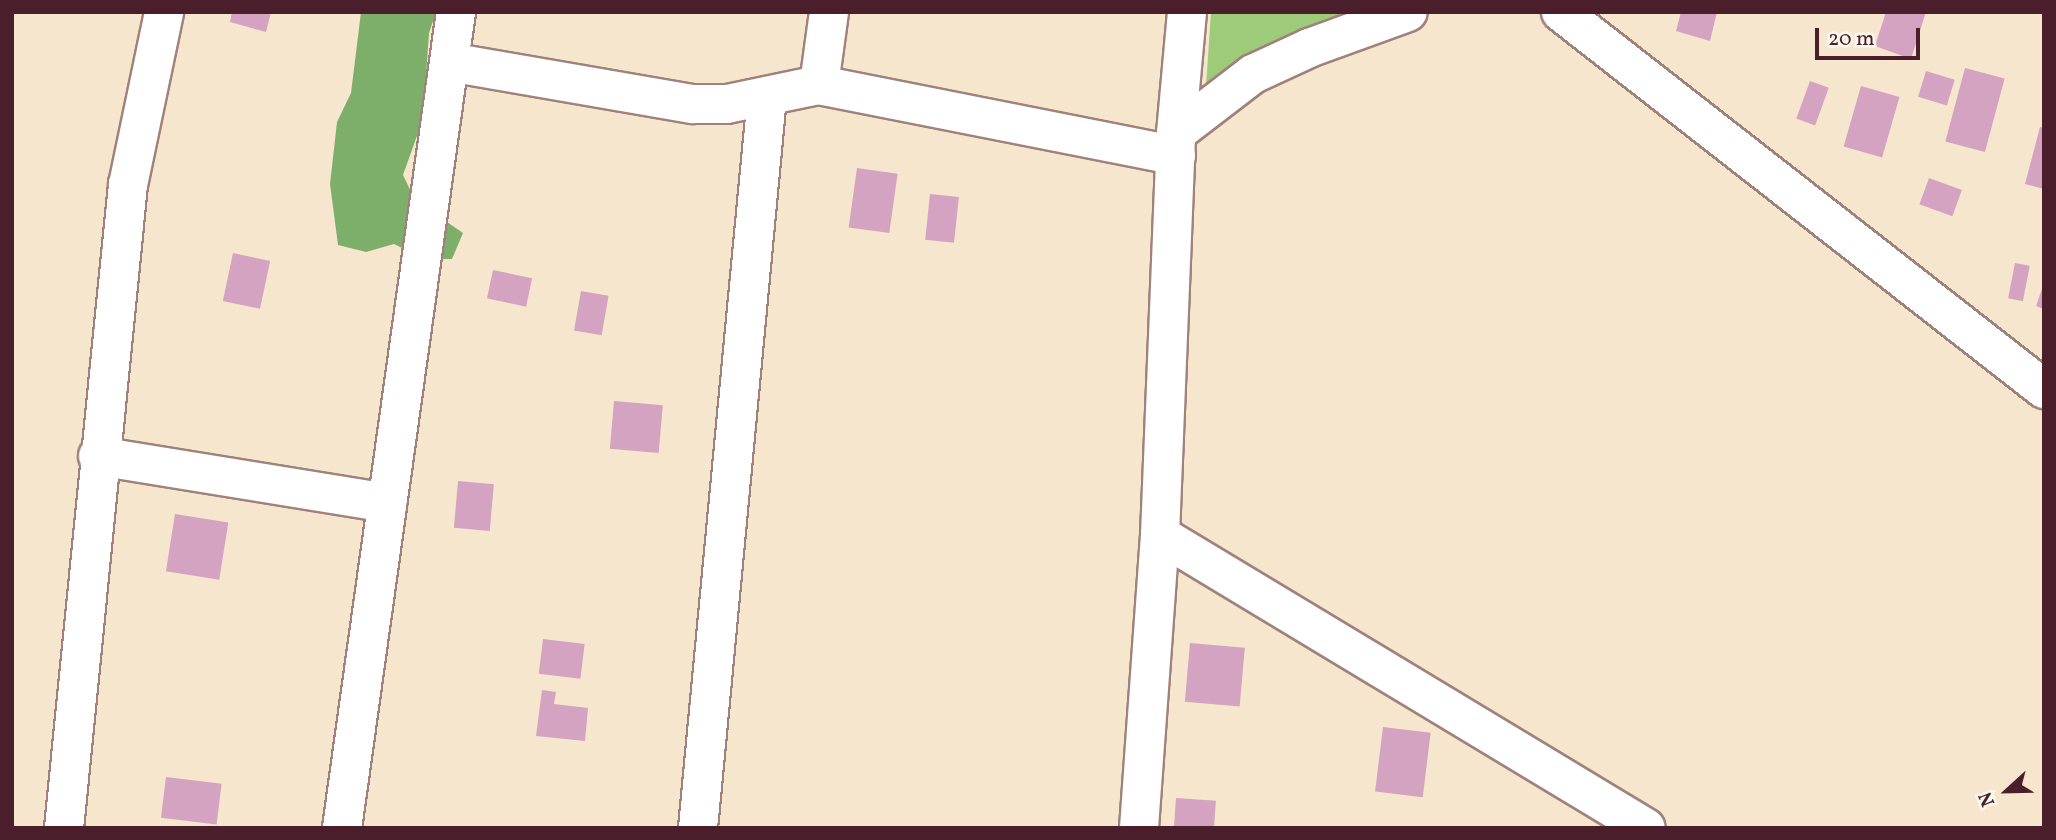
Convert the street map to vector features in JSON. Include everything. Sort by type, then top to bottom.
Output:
[{"type":"street","points":[[64,828],[98,456],[128,185],[164,12]]},
{"type":"street","points":[[342,828],[456,12]]},
{"type":"street","points":[[819,85],[830,12]]},
{"type":"street","points":[[1139,828],[1160,536],[1176,145],[1187,12]]},
{"type":"street","points":[[1176,145],[1253,74],[1408,12]]},
{"type":"street","points":[[1562,12],[2044,389]]},
{"type":"street","points":[[449,62],[693,104],[767,97],[819,85],[1176,145]]},
{"type":"street","points":[[698,828],[767,97]]},
{"type":"street","points":[[98,456],[387,503]]},
{"type":"street","points":[[1160,536],[1646,828]]},
{"type":"green space","points":[[361,12],[436,12],[429,33],[423,119],[403,175],[415,200],[463,233],[452,259],[424,259],[394,244],[366,252],[338,245],[330,184],[337,122],[351,93]]},
{"type":"green space","points":[[1211,12],[1349,12],[1263,50],[1206,87]]},
{"type":"building","points":[[232,12],[271,12],[266,32],[230,22]]},
{"type":"building","points":[[1681,12],[1717,12],[1710,41],[1676,31]]},
{"type":"building","points":[[1886,12],[1926,12],[1911,59],[1875,46]]},
{"type":"building","points":[[1965,68],[2005,79],[1985,152],[1945,141]]},
{"type":"building","points":[[1926,71],[1955,80],[1947,106],[1918,97]]},
{"type":"building","points":[[1810,81],[1829,88],[1815,125],[1796,119]]},
{"type":"building","points":[[1861,86],[1899,97],[1882,158],[1844,147]]},
{"type":"building","points":[[2040,127],[2044,128],[2044,189],[2025,184]]},
{"type":"building","points":[[857,168],[898,174],[889,233],[849,227]]},
{"type":"building","points":[[1929,178],[1962,190],[1952,216],[1919,204]]},
{"type":"building","points":[[930,194],[959,197],[954,243],[925,240]]},
{"type":"building","points":[[233,253],[270,261],[260,309],[223,301]]},
{"type":"building","points":[[2015,263],[2030,266],[2023,301],[2008,298]]},
{"type":"building","points":[[493,270],[532,278],[526,307],[487,298]]},
{"type":"building","points":[[2044,286],[2044,309],[2036,306]]},
{"type":"building","points":[[581,291],[609,296],[602,335],[574,330]]},
{"type":"building","points":[[614,401],[663,405],[659,453],[610,449]]},
{"type":"building","points":[[458,481],[494,484],[490,531],[454,528]]},
{"type":"building","points":[[175,514],[228,522],[219,580],[166,571]]},
{"type":"building","points":[[543,639],[585,644],[580,679],[539,674]]},
{"type":"building","points":[[1190,643],[1245,648],[1240,707],[1185,702]]},
{"type":"building","points":[[542,690],[556,692],[554,704],[588,708],[585,741],[536,736]]},
{"type":"building","points":[[1383,727],[1431,733],[1423,797],[1375,792]]},
{"type":"building","points":[[166,777],[222,784],[217,825],[161,818]]},
{"type":"building","points":[[1176,798],[1216,801],[1214,828],[1174,828]]}]
